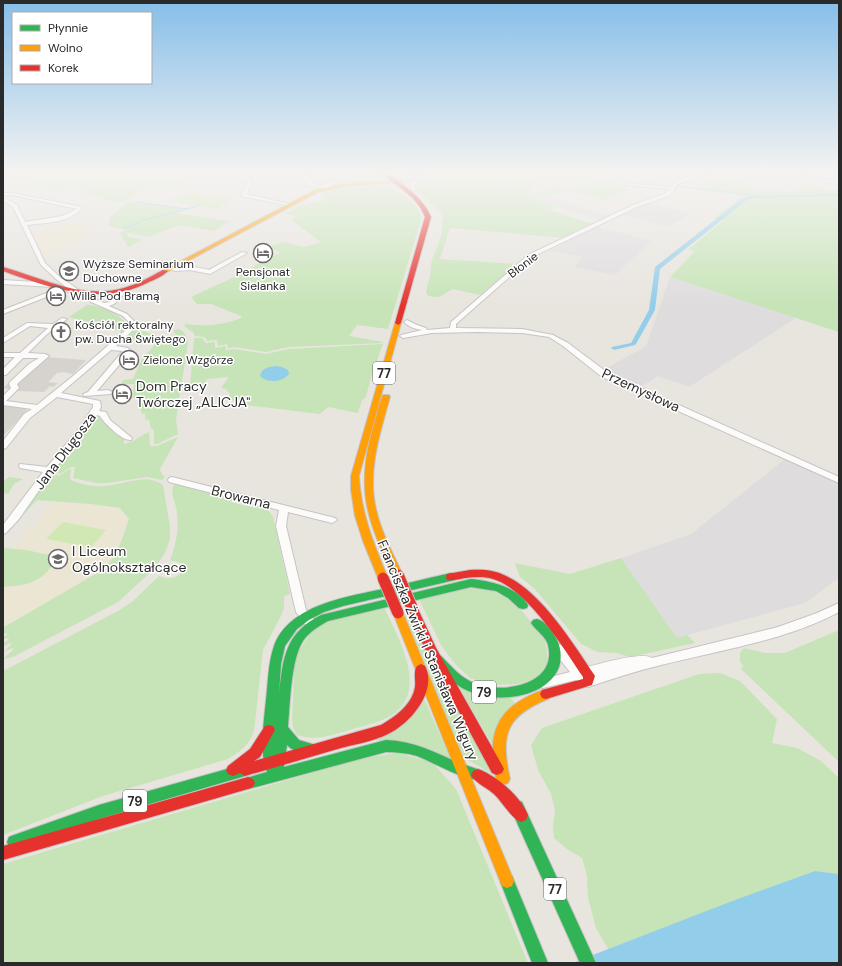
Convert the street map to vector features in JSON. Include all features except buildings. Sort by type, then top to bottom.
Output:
[{"type":"main road","points":[[3,269],[76,290],[106,294],[124,291],[171,268],[266,217]]},
{"type":"main road","name":"Franciszka Żwirki i Stanisława Wigury","points":[[427,217],[427,222],[363,443],[355,477],[358,513],[365,535],[461,770],[483,778],[497,788],[505,795],[521,815]]},
{"type":"main road","name":"Franciszka Żwirki i Stanisława Wigury","points":[[434,217],[407,322],[371,453],[367,482],[369,499],[373,516],[413,610],[437,659],[503,779],[521,815]]},
{"type":"main road","points":[[275,762],[283,730],[287,677],[291,656],[298,639],[309,621],[320,609],[342,602],[447,576],[467,573],[488,574],[511,582],[525,594],[568,645],[584,676],[520,705],[511,714],[504,724],[499,742],[498,754],[503,779]]},
{"type":"main road","points":[[461,770],[415,748],[386,746],[275,774],[275,762],[270,728],[275,664],[280,645],[293,626],[471,583],[488,584],[503,589],[516,598],[554,644],[554,664],[550,673],[540,684]]},
{"type":"main road","name":"79","points":[[437,659],[462,682],[483,692],[499,694],[511,693],[540,684]]},
{"type":"main road","name":"79","points":[[3,846],[99,812],[379,733],[399,721],[410,710],[421,689],[420,669]]},
{"type":"main road","points":[[222,777],[246,762],[255,754],[262,745],[270,728]]},
{"type":"main road","points":[[283,730],[293,745],[306,749],[318,750]]},
{"type":"main road","points":[[442,760],[454,770],[471,793]]},
{"type":"main road","name":"77","points":[[461,770],[540,963]]},
{"type":"main road","name":"79","points":[[3,853],[84,831],[275,774]]},
{"type":"main road","name":"77","points":[[521,815],[588,963]]},
{"type":"street","points":[[21,217],[43,264],[60,286]]},
{"type":"street","points":[[24,224],[60,217]]},
{"type":"street","name":"Błonie","points":[[453,330],[453,323],[530,256],[612,217]]},
{"type":"street","points":[[171,268],[190,268],[210,272],[244,253]]},
{"type":"street","points":[[3,282],[60,286],[125,315],[133,323],[131,329],[59,395],[38,407],[16,428],[3,446]]},
{"type":"street","points":[[3,312],[60,286]]},
{"type":"street","points":[[103,305],[112,303],[124,291]]},
{"type":"street","points":[[3,373],[64,318]]},
{"type":"street","points":[[407,322],[417,328],[440,331]]},
{"type":"street","points":[[3,340],[29,324],[54,326]]},
{"type":"street","name":"Przemysłowa","points":[[440,331],[521,330],[549,335],[563,343],[605,375],[839,480]]},
{"type":"street","points":[[403,336],[418,332],[440,331]]},
{"type":"street","points":[[90,394],[127,351],[126,349],[109,348]]},
{"type":"street","points":[[3,355],[45,356],[13,384],[15,388],[3,402]]},
{"type":"street","points":[[59,395],[108,392]]},
{"type":"street","name":"Jana Długosza","points":[[3,531],[19,514],[49,470],[85,427],[97,405],[95,402],[59,395]]},
{"type":"street","points":[[3,402],[38,407]]},
{"type":"street","points":[[94,412],[103,414],[107,421],[128,438]]},
{"type":"street","points":[[23,466],[49,470]]},
{"type":"street","name":"Browarna","points":[[172,480],[284,508],[281,526],[301,612],[309,621]]},
{"type":"street","points":[[284,508],[332,520]]},
{"type":"street","points":[[540,684],[714,648],[778,631],[819,616],[839,606]]},
{"type":"street","points":[[554,644],[584,676]]},
{"type":"shaded area","points":[[590,217],[607,217],[600,220]]},
{"type":"shaded area","points":[[630,217],[684,217],[668,227]]},
{"type":"shaded area","points":[[58,224],[96,225],[76,241],[45,258],[34,235]]},
{"type":"shaded area","points":[[597,227],[652,241],[615,275],[574,267],[582,257],[550,251]]},
{"type":"shaded area","points":[[670,277],[796,318],[689,387],[658,376],[642,386],[603,370],[646,346]]},
{"type":"shaded area","points":[[46,357],[86,360],[73,374],[63,372],[57,373],[48,382],[58,383],[53,387],[50,386],[44,392],[17,391],[3,388],[22,370],[24,370],[28,365],[27,364],[31,365]]},
{"type":"shaded area","points":[[3,406],[24,407],[27,410],[3,436]]},
{"type":"shaded area","points":[[785,459],[839,484],[839,578],[805,603],[677,638],[621,558],[691,534]]},
{"type":"shaded area","name":"I Liceum Ogólnokształcące","points":[[54,502],[91,504],[120,508],[129,518],[120,545],[108,566],[3,628],[3,551],[8,553],[15,547]]},
{"type":"green space","points":[[110,217],[156,217],[123,229],[109,226]]},
{"type":"green space","points":[[160,217],[203,217],[230,221],[214,231],[178,225],[149,237],[129,233],[126,234],[129,237],[142,240],[128,247],[120,233],[139,223]]},
{"type":"green space","points":[[295,217],[420,217],[421,220],[388,329],[357,325],[349,336],[383,343],[289,347],[266,352],[235,347],[228,348],[227,344],[218,346],[217,340],[208,341],[204,337],[195,336],[193,332],[184,326],[186,324],[214,325],[241,318],[241,316],[211,304],[197,304],[191,297],[245,272],[244,271],[281,252],[267,248],[282,242],[304,247],[321,242],[291,220]]},
{"type":"green space","points":[[443,217],[571,217],[592,224],[565,238],[450,228],[440,259],[517,264],[480,295],[453,289],[439,297],[428,296],[426,292],[431,263],[441,237]]},
{"type":"green space","points":[[715,217],[839,217],[839,332],[670,277],[695,251],[689,249],[724,220],[713,219]]},
{"type":"green space","points":[[87,305],[102,308],[122,319],[125,322],[125,328],[122,332],[69,317]]},
{"type":"green space","points":[[138,327],[152,334],[161,336],[176,335],[173,330],[179,329],[185,334],[188,343],[176,419],[178,434],[157,444],[154,444],[154,430],[151,429],[149,419],[146,420],[145,413],[142,414],[140,408],[142,400],[141,397],[133,398],[134,384],[122,384],[123,380],[133,379],[142,359],[153,347],[153,343],[149,341],[124,340]]},
{"type":"green space","points":[[194,338],[202,338],[206,343],[215,342],[215,348],[225,346],[226,350],[235,349],[266,354],[289,349],[383,344],[371,377],[366,397],[362,400],[358,413],[328,407],[320,414],[246,405],[228,399],[230,394],[226,389],[221,388],[229,377],[207,379],[203,386],[190,387]]},
{"type":"green space","points":[[97,415],[124,438],[124,444],[149,432],[150,446],[157,446],[178,437],[161,467],[160,471],[165,478],[161,480],[148,477],[107,483],[96,483],[73,478],[75,467],[71,467],[60,474],[53,470],[65,457],[68,457],[82,440],[79,439],[90,427]]},
{"type":"green space","points":[[71,468],[70,479],[78,483],[88,485],[106,486],[136,480],[150,480],[163,485],[170,527],[170,539],[165,553],[155,568],[118,602],[13,657],[3,659],[13,650],[13,648],[3,652],[11,645],[11,643],[3,646],[3,643],[9,640],[8,638],[3,639],[3,637],[7,635],[7,633],[3,634],[4,627],[99,572],[115,555],[124,534],[129,519],[120,508],[37,500],[23,515],[51,472],[59,476]]},
{"type":"green space","points":[[9,477],[23,479],[14,484],[8,494],[3,493],[3,482]]},
{"type":"green space","points":[[177,484],[234,498],[231,502],[255,508],[258,504],[267,509],[273,517],[290,594],[284,596],[284,608],[282,614],[263,650],[254,731],[252,736],[244,747],[228,759],[103,796],[3,835],[3,671],[118,611],[133,601],[159,576],[170,578],[180,574],[183,566],[180,563],[170,561],[175,543],[178,519],[172,491],[174,485]]},
{"type":"green space","points":[[63,522],[106,530],[91,547],[46,539]]},
{"type":"green space","points":[[3,548],[26,550],[54,556],[55,561],[44,574],[33,582],[3,587]]},
{"type":"green space","points":[[621,558],[677,638],[687,635],[695,643],[630,657],[616,653],[598,652],[581,644],[534,588],[520,577],[515,563],[570,574]]},
{"type":"green space","points":[[480,586],[513,600],[545,639],[549,666],[536,679],[518,684],[492,685],[470,678],[455,664],[441,645],[418,597]]},
{"type":"green space","points":[[383,605],[395,630],[406,660],[409,674],[409,688],[405,701],[392,715],[370,724],[325,736],[311,738],[297,735],[293,728],[292,718],[295,657],[315,626]]},
{"type":"green space","points":[[404,611],[408,611],[492,774],[463,757]]},
{"type":"green space","points":[[839,630],[839,762],[741,669],[743,666],[740,661],[740,653],[744,648],[765,653],[785,653]]},
{"type":"green space","points":[[720,673],[740,681],[777,719],[772,743],[797,748],[821,761],[839,778],[839,874],[815,871],[608,949],[596,928],[588,898],[587,876],[582,858],[567,849],[554,838],[553,826],[555,810],[551,794],[538,770],[531,745],[542,728],[699,674]]},
{"type":"green space","points":[[459,687],[510,697],[515,703],[492,744]]},
{"type":"green space","points":[[423,696],[451,760],[369,738]]},
{"type":"green space","points":[[399,753],[433,763],[456,789],[528,963],[3,963],[3,864],[362,758]]},
{"type":"water","points":[[275,366],[288,370],[289,374],[283,379],[275,381],[263,379],[260,376],[262,371],[268,367]]},
{"type":"water","points":[[815,871],[839,874],[839,963],[572,963],[735,900]]},
{"type":"waterway","points":[[124,229],[142,221],[157,217]]},
{"type":"waterway","points":[[614,348],[633,344],[652,310],[657,268],[722,217]]},
{"type":"traffic: fast","points":[[275,775],[270,764],[270,728],[275,664],[280,645],[293,626],[305,617],[320,609],[342,602],[451,577]]},
{"type":"traffic: fast","points":[[275,774],[279,761],[284,697],[293,649],[298,639],[314,624],[325,618],[471,583],[493,586],[512,595],[523,605]]},
{"type":"traffic: fast","points":[[437,659],[458,679],[473,688],[500,693],[529,688],[542,681],[551,672],[555,660],[553,642],[547,633],[537,623]]},
{"type":"traffic: fast","points":[[283,730],[295,745],[314,750]]},
{"type":"traffic: fast","points":[[248,783],[386,746],[406,747],[478,775]]},
{"type":"traffic: fast","points":[[14,842],[99,812],[245,770]]},
{"type":"traffic: fast","points":[[517,807],[588,963]]},
{"type":"traffic: fast","points":[[507,881],[540,963]]},
{"type":"traffic: slow","points":[[165,271],[267,217]]},
{"type":"traffic: slow","points":[[383,578],[363,528],[357,503],[355,476],[398,323]]},
{"type":"traffic: slow","points":[[386,397],[374,438],[368,481],[371,509],[376,526],[398,575]]},
{"type":"traffic: slow","points":[[398,613],[507,881]]},
{"type":"traffic: slow","points":[[503,779],[499,750],[500,737],[504,726],[510,716],[519,708],[531,700],[546,694]]},
{"type":"traffic: jam","points":[[398,323],[428,217]]},
{"type":"traffic: jam","points":[[3,269],[60,288],[90,293],[105,293],[126,290],[165,271]]},
{"type":"traffic: jam","points":[[451,577],[477,573],[490,574],[502,578],[525,595],[550,621],[589,676],[588,682],[546,694]]},
{"type":"traffic: jam","points":[[398,575],[413,610]]},
{"type":"traffic: jam","points":[[383,578],[398,613]]},
{"type":"traffic: jam","points":[[413,610],[431,649],[497,769]]},
{"type":"traffic: jam","points":[[245,770],[384,730],[402,718],[416,701],[421,688],[421,669]]},
{"type":"traffic: jam","points":[[233,770],[255,753],[269,730]]},
{"type":"traffic: jam","points":[[478,775],[502,792],[521,815]]},
{"type":"traffic: jam","points":[[3,853],[248,783]]},
{"type":"place","name":"Pensjonat Sielanka","points":[[263,253]]},
{"type":"place","name":"Wyższe Seminarium Duchowne","points":[[69,271]]},
{"type":"place","name":"Willa Pod Bramą","points":[[56,296]]},
{"type":"place","name":"Kościół rektoralny pw. Ducha Świętego","points":[[61,332]]},
{"type":"place","name":"Zielone Wzgórze","points":[[129,360]]},
{"type":"place","name":"Dom Pracy Twórczej „ALICJA\"","points":[[122,394]]},
{"type":"place","name":"I Liceum Ogólnokształcące","points":[[58,559]]}]
